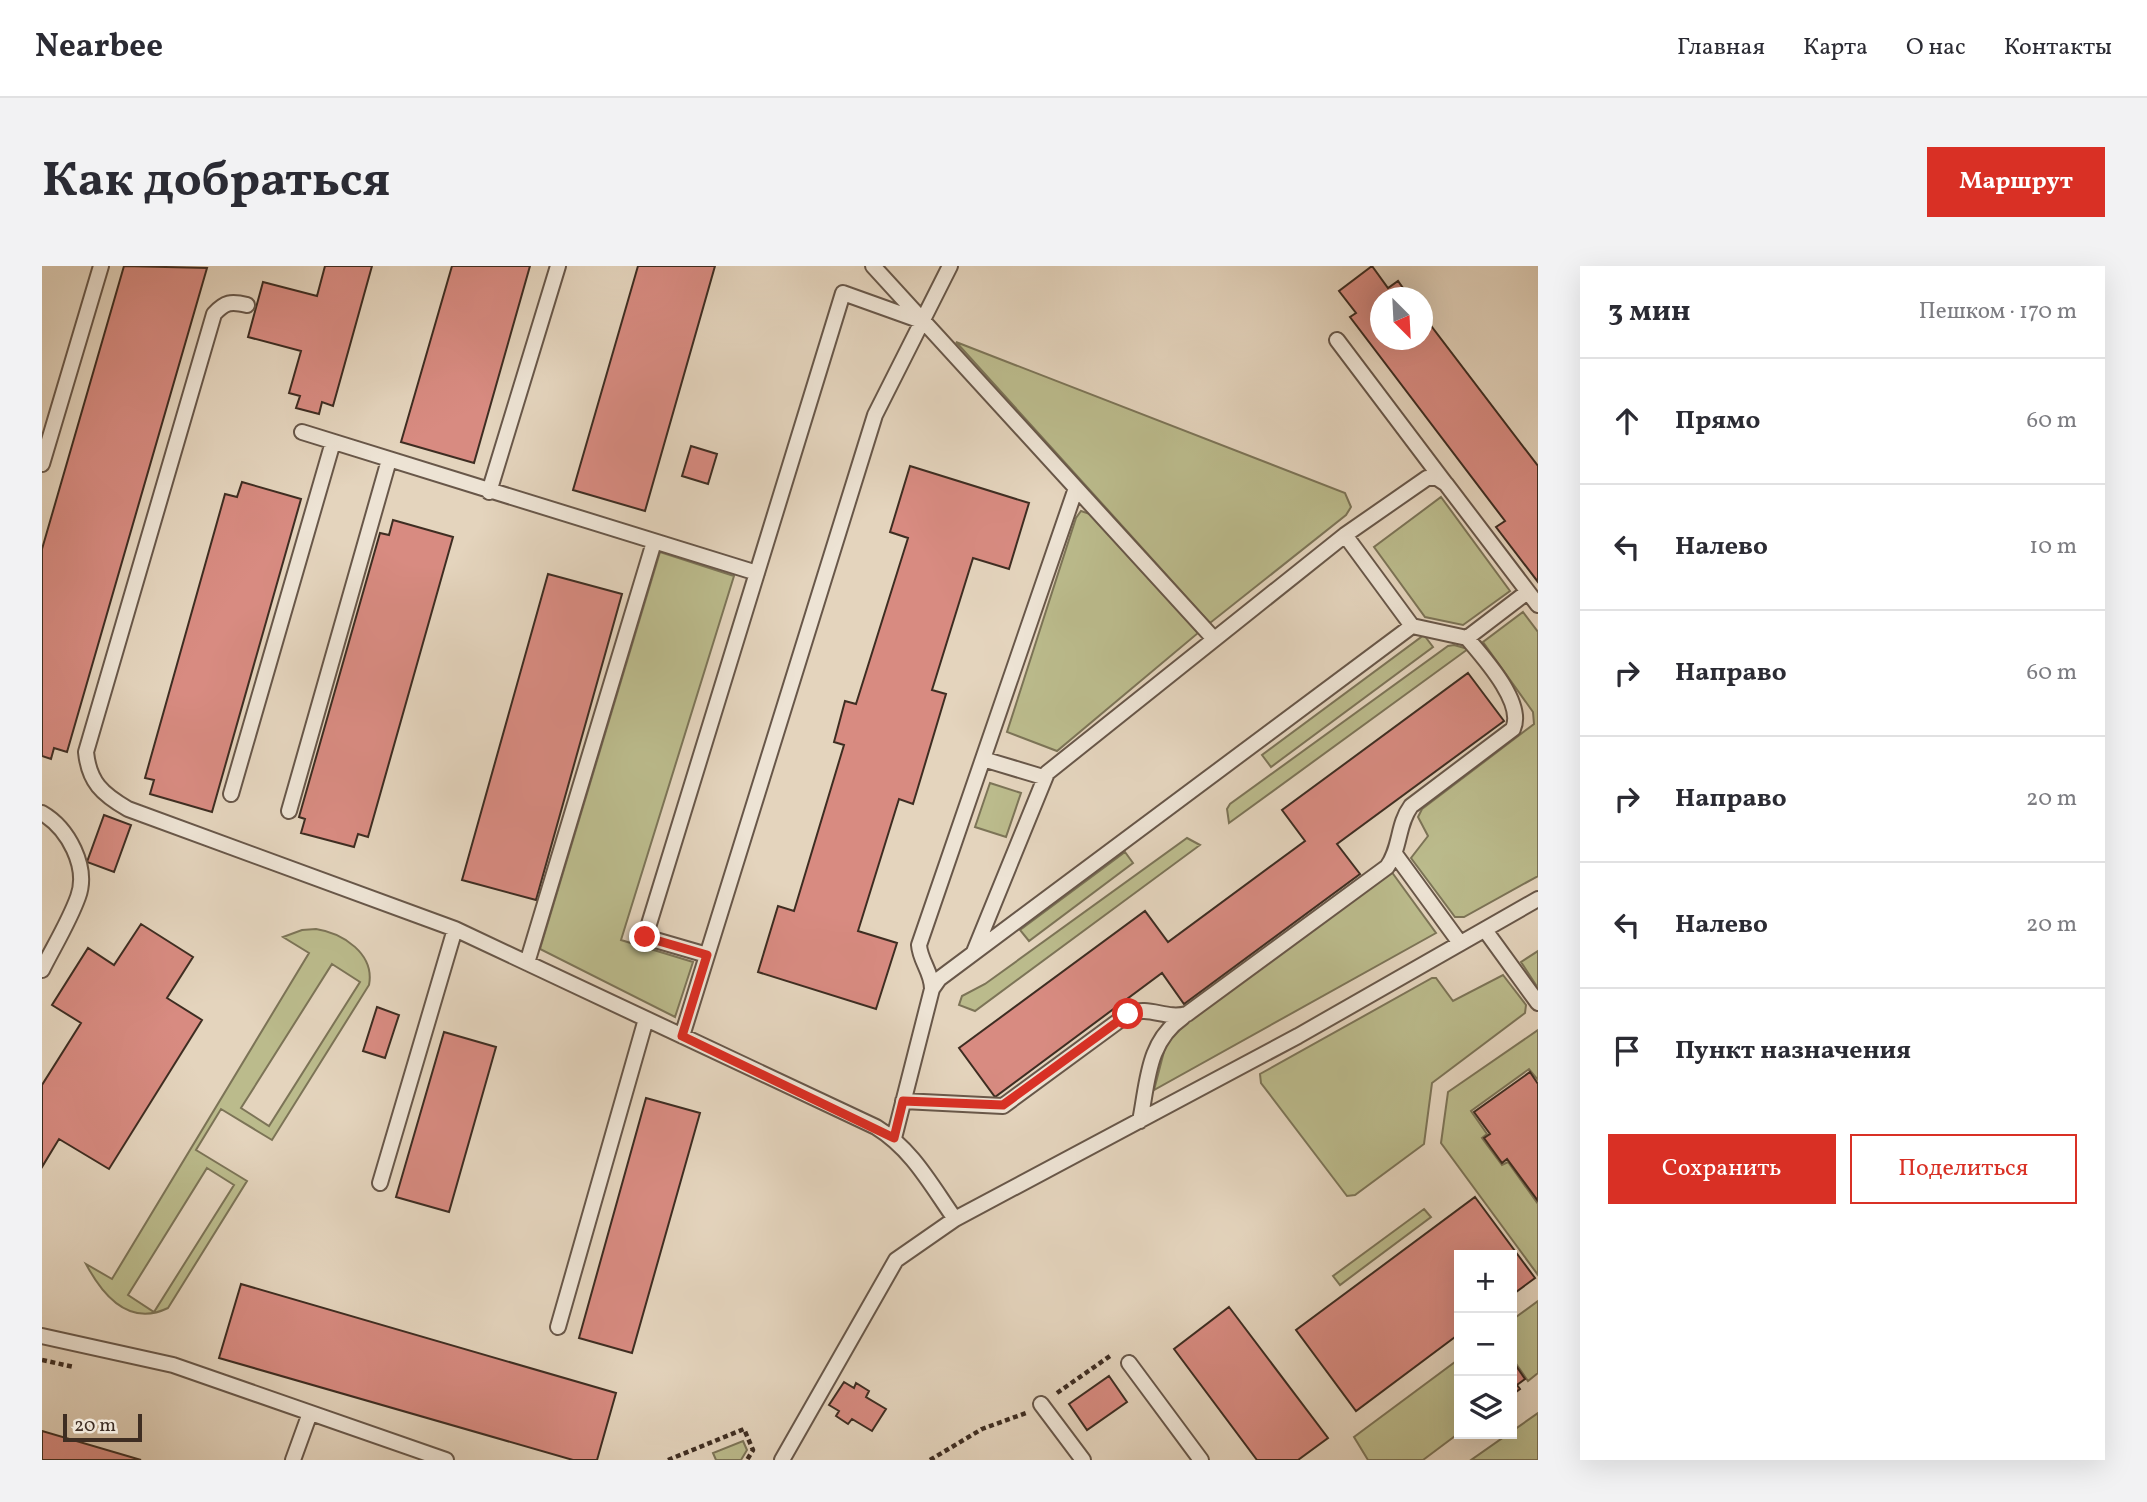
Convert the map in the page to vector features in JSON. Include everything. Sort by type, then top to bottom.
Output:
[{"type":"lane","points":[[42,464],[102,266]]},
{"type":"lane","points":[[489,492],[558,266]]},
{"type":"lane","points":[[873,266],[1214,639]]},
{"type":"lane","points":[[682,1036],[875,415],[950,266]]},
{"type":"lane","points":[[707,955],[645,937],[843,293],[924,322]]},
{"type":"lane","points":[[247,305],[233,302],[223,304],[214,314],[86,752],[88,772],[97,788],[128,809],[455,929],[894,1138],[911,1156],[955,1219]]},
{"type":"lane","points":[[1337,340],[1526,593],[1538,605]]},
{"type":"lane","points":[[302,432],[757,573]]},
{"type":"lane","points":[[231,794],[333,442]]},
{"type":"lane","points":[[289,811],[388,460]]},
{"type":"lane","points":[[974,952],[1043,777],[1345,536],[1427,478],[1437,478],[1446,484]]},
{"type":"lane","points":[[932,989],[930,972],[919,954],[919,945],[1076,488]]},
{"type":"lane","points":[[1140,1121],[1157,1044],[1168,1027],[1387,867],[1395,854],[1400,824],[1411,806],[1513,729],[1518,719],[1514,702],[1467,638],[1412,626],[1345,536]]},
{"type":"lane","points":[[527,963],[654,542]]},
{"type":"lane","points":[[1467,638],[1526,593]]},
{"type":"lane","points":[[894,1138],[932,989],[939,979],[1412,626]]},
{"type":"lane","points":[[983,758],[1043,777]]},
{"type":"lane","points":[[42,813],[65,831],[76,855],[80,873],[79,895],[42,970]]},
{"type":"lane","points":[[1395,854],[1460,943]]},
{"type":"lane","points":[[782,1460],[896,1260],[955,1219],[1140,1121],[1538,899]]},
{"type":"lane","points":[[380,1183],[455,929]]},
{"type":"lane","points":[[1485,930],[1538,1003]]},
{"type":"lane","points":[[903,1101],[1003,1105],[1128,1014],[1139,1009],[1173,1018],[1187,1014]]},
{"type":"lane","points":[[558,1326],[646,1019]]},
{"type":"lane","points":[[42,1336],[173,1365],[446,1460]]},
{"type":"lane","points":[[1129,1363],[1201,1460]]},
{"type":"lane","points":[[1041,1404],[1083,1460]]},
{"type":"lane","points":[[293,1460],[310,1413]]},
{"type":"path","points":[[42,1360],[79,1367]]},
{"type":"path","points":[[668,1460],[744,1429],[753,1450],[747,1460]]},
{"type":"green space","points":[[956,342],[1345,493],[1351,507],[1346,515],[1210,623]]},
{"type":"green space","points":[[1441,497],[1510,591],[1463,625],[1425,617],[1374,547]]},
{"type":"green space","points":[[1081,511],[1090,514],[1198,633],[1057,751],[1007,732],[1076,518]]},
{"type":"green space","points":[[660,552],[734,576],[621,940],[693,962],[675,1017],[540,949]]},
{"type":"green space","points":[[1523,612],[1538,632],[1538,876],[1464,917],[1455,917],[1411,858],[1428,836],[1418,817],[1422,809],[1534,724],[1533,712],[1483,642]]},
{"type":"green space","points":[[1424,635],[1433,647],[1271,767],[1262,755]]},
{"type":"green space","points":[[1448,646],[1468,649],[1229,823],[1227,809],[1230,804]]},
{"type":"green space","points":[[990,783],[1021,793],[1006,837],[975,827]]},
{"type":"green space","points":[[1187,838],[1200,845],[975,1011],[959,1005],[962,996],[985,984]]},
{"type":"green space","points":[[1125,852],[1133,863],[1029,941],[1020,930]]},
{"type":"green space","points":[[1391,871],[1436,933],[1154,1090],[1168,1036]]},
{"type":"green space","points":[[302,930],[326,931],[355,947],[367,964],[369,985],[272,1140],[221,1109],[196,1150],[247,1181],[168,1308],[154,1313],[141,1314],[129,1311],[109,1297],[86,1264],[112,1279],[309,953],[283,937]],"holes":[[[332,964],[360,982],[269,1126],[241,1108]],[[207,1168],[234,1185],[154,1312],[128,1295]]]},
{"type":"green space","points":[[1538,951],[1538,988],[1521,962]]},
{"type":"green space","points":[[1503,975],[1526,1005],[1525,1013],[1432,1083],[1424,1144],[1355,1195],[1347,1196],[1261,1083],[1260,1074],[1432,978],[1436,978],[1453,1001]]},
{"type":"green space","points":[[1538,1030],[1538,1080],[1529,1069],[1471,1111],[1487,1134],[1482,1138],[1502,1165],[1508,1162],[1538,1204],[1538,1275],[1441,1143],[1448,1092]]},
{"type":"green space","points":[[1424,1209],[1431,1217],[1340,1285],[1333,1276]]},
{"type":"green space","points":[[1538,1301],[1538,1373],[1528,1381],[1517,1365],[1517,1316]]},
{"type":"green space","points":[[1454,1363],[1454,1437],[1423,1460],[1368,1460],[1354,1437]]},
{"type":"green space","points":[[1538,1413],[1538,1460],[1471,1460],[1501,1439],[1517,1439],[1517,1428]]},
{"type":"green space","points":[[743,1441],[747,1450],[741,1460],[716,1460],[713,1453]]},
{"type":"building","points":[[124,266],[207,268],[67,752],[54,748],[51,759],[42,756],[42,549]]},
{"type":"building","points":[[325,266],[372,266],[333,406],[322,402],[319,414],[296,408],[300,396],[289,393],[301,351],[248,337],[263,282],[317,296]]},
{"type":"building","points":[[452,266],[530,266],[474,463],[401,442]]},
{"type":"building","points":[[638,266],[715,266],[645,511],[573,490]]},
{"type":"building","points":[[1372,266],[1387,287],[1370,287],[1370,343],[1350,317],[1356,313],[1339,291]]},
{"type":"building","points":[[1398,281],[1402,287],[1389,287]]},
{"type":"building","points":[[1433,328],[1538,466],[1538,582],[1496,527],[1505,521],[1375,350],[1433,350]]},
{"type":"building","points":[[691,446],[717,454],[708,484],[682,476]]},
{"type":"building","points":[[910,466],[1029,503],[1009,569],[973,558],[932,690],[946,694],[913,804],[899,799],[858,931],[897,943],[876,1009],[758,972],[778,906],[794,911],[844,745],[834,742],[845,701],[856,704],[908,538],[890,532]]},
{"type":"building","points":[[242,482],[301,499],[212,812],[150,794],[154,780],[145,778],[225,494],[237,497]]},
{"type":"building","points":[[393,520],[453,537],[368,837],[358,834],[354,847],[301,833],[305,819],[299,817],[380,533],[389,535]]},
{"type":"building","points":[[548,574],[622,594],[536,900],[462,880]]},
{"type":"building","points":[[1468,673],[1504,721],[1337,844],[1360,874],[1184,1004],[1162,973],[995,1097],[959,1048],[1145,911],[1168,942],[1305,841],[1282,810]]},
{"type":"building","points":[[104,815],[131,825],[114,872],[87,862]]},
{"type":"building","points":[[141,924],[193,957],[167,998],[202,1020],[109,1169],[59,1139],[42,1167],[42,1085],[81,1023],[52,1005],[88,948],[114,965]]},
{"type":"building","points":[[377,1007],[399,1015],[385,1058],[363,1051]]},
{"type":"building","points":[[444,1032],[496,1047],[449,1212],[396,1197]]},
{"type":"building","points":[[1530,1072],[1538,1084],[1538,1201],[1507,1159],[1502,1163],[1484,1138],[1490,1134],[1474,1112]]},
{"type":"building","points":[[646,1098],[700,1113],[632,1353],[579,1338]]},
{"type":"building","points":[[1475,1197],[1514,1250],[1454,1250],[1454,1338],[1356,1411],[1296,1330]]},
{"type":"building","points":[[1517,1254],[1535,1278],[1517,1291]]},
{"type":"building","points":[[241,1284],[616,1393],[597,1460],[573,1460],[219,1358]]},
{"type":"building","points":[[1229,1307],[1328,1438],[1298,1460],[1257,1460],[1174,1349]]},
{"type":"building","points":[[1517,1367],[1525,1379],[1517,1385]]},
{"type":"building","points":[[1109,1376],[1127,1402],[1087,1430],[1069,1404]]},
{"type":"building","points":[[844,1382],[854,1388],[856,1383],[869,1391],[866,1397],[886,1409],[872,1431],[852,1419],[848,1424],[836,1416],[839,1411],[829,1405]]},
{"type":"building","points":[[42,1431],[141,1460],[42,1460]]},
{"type":"route","points":[[645,937],[707,955],[682,1036],[876,1127],[894,1138],[903,1101],[994,1107],[1003,1105],[1013,1101],[1128,1014]]}]
